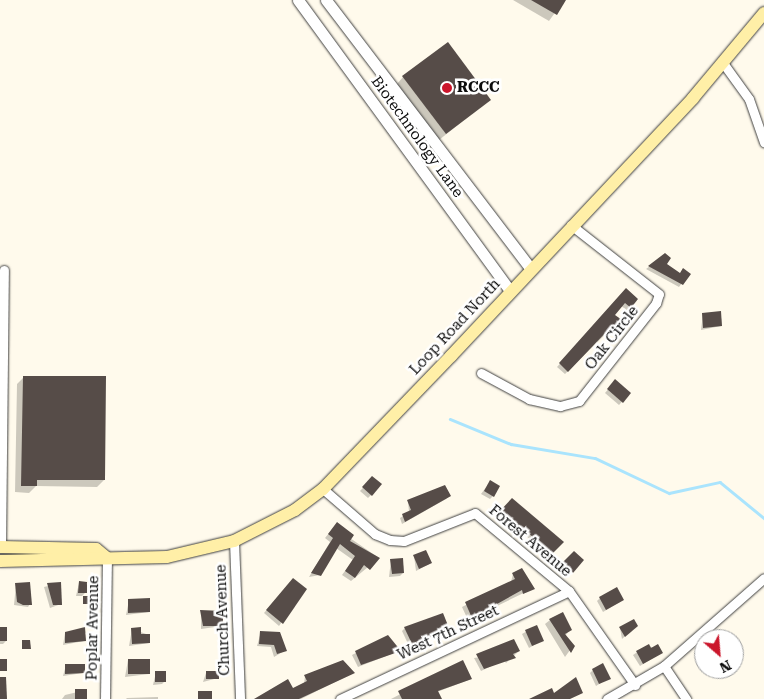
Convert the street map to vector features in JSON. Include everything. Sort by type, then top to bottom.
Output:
[{"type":"main road","name":"Loop Road North","points":[[0,561],[91,562],[107,558],[167,556],[234,541],[270,525],[322,489],[510,292],[723,63],[764,13]]},
{"type":"main road","name":"Loop Road North","points":[[0,547],[96,549],[107,558]]},
{"type":"street","name":"Biotechnology Lane","points":[[298,0],[510,292]]},
{"type":"street","name":"Biotechnology Lane","points":[[326,0],[531,269]]},
{"type":"street","points":[[723,63],[749,99],[764,142]]},
{"type":"street","name":"Oak Circle","points":[[481,372],[529,399],[560,406],[579,401],[656,303],[659,294],[571,225]]},
{"type":"street","points":[[0,547],[4,270]]},
{"type":"street","name":"Forest Avenue","points":[[322,489],[374,534],[390,540],[404,541],[475,513],[569,591],[635,685]]},
{"type":"street","name":"Church Avenue","points":[[234,541],[240,699]]},
{"type":"street","name":"Poplar Avenue","points":[[106,699],[107,558]]},
{"type":"street","points":[[608,699],[635,685],[664,666],[764,578]]},
{"type":"street","name":"West 7th Street","points":[[340,699],[569,591]]},
{"type":"street","points":[[664,666],[686,699]]},
{"type":"building","points":[[531,0],[566,0],[557,15]]},
{"type":"building","name":"RCCC","points":[[448,42],[491,100],[446,134],[402,76]]},
{"type":"building","points":[[665,253],[671,258],[667,264],[680,273],[683,268],[691,274],[683,285],[648,266]]},
{"type":"building","points":[[626,288],[638,299],[631,308],[625,303],[615,315],[622,320],[612,332],[609,329],[568,372],[559,363]]},
{"type":"building","points":[[721,311],[722,326],[703,328],[702,313]]},
{"type":"building","points":[[23,376],[106,376],[105,480],[37,480],[37,486],[21,486]]},
{"type":"building","points":[[615,379],[631,393],[623,403],[607,389]]},
{"type":"building","points":[[372,476],[382,484],[372,496],[362,487]]},
{"type":"building","points":[[490,480],[500,486],[494,497],[484,491]]},
{"type":"building","points":[[445,485],[451,496],[405,522],[402,514],[411,510],[407,500]]},
{"type":"building","points":[[512,498],[564,542],[553,553],[500,511]]},
{"type":"building","points":[[337,522],[354,535],[350,541],[380,558],[370,570],[364,565],[355,578],[345,571],[355,556],[340,544],[321,576],[311,573],[333,538],[328,534]]},
{"type":"building","points":[[426,550],[432,563],[419,569],[413,555]]},
{"type":"building","points":[[574,551],[584,560],[573,573],[562,563]]},
{"type":"building","points":[[403,558],[404,573],[392,574],[390,559]]},
{"type":"building","points":[[522,568],[535,589],[523,594],[522,590],[472,618],[465,602],[515,579],[512,573]]},
{"type":"building","points":[[293,578],[307,589],[283,624],[266,610]]},
{"type":"building","points":[[79,581],[87,582],[87,593],[78,593]]},
{"type":"building","points":[[30,582],[32,605],[23,605],[17,602],[15,583]]},
{"type":"building","points":[[61,582],[62,605],[53,605],[47,583]]},
{"type":"building","points":[[617,587],[624,600],[606,610],[599,597]]},
{"type":"building","points":[[83,596],[93,596],[93,604],[83,604]]},
{"type":"building","points":[[150,598],[150,612],[128,613],[128,599]]},
{"type":"building","points":[[200,610],[223,611],[223,626],[203,626]]},
{"type":"building","points":[[563,612],[572,630],[565,634],[575,646],[571,653],[549,619]]},
{"type":"building","points":[[443,613],[449,628],[413,646],[404,627]]},
{"type":"building","points":[[634,619],[638,626],[625,637],[619,627]]},
{"type":"building","points":[[537,625],[544,641],[532,646],[525,630]]},
{"type":"building","points":[[0,627],[7,627],[7,641],[0,641]]},
{"type":"building","points":[[85,627],[86,641],[65,643],[65,632]]},
{"type":"building","points":[[141,627],[141,634],[150,634],[150,643],[132,644],[131,628]]},
{"type":"building","points":[[260,631],[280,632],[287,651],[277,654],[274,645],[259,644]]},
{"type":"building","points":[[388,635],[401,651],[361,665],[355,651]]},
{"type":"building","points":[[514,639],[520,651],[513,654],[516,658],[484,669],[476,654]]},
{"type":"building","points":[[22,640],[30,640],[31,649],[22,649]]},
{"type":"building","points":[[649,644],[651,648],[658,644],[663,653],[643,664],[636,651]]},
{"type":"building","points":[[0,659],[7,659],[7,671],[0,671]]},
{"type":"building","points":[[128,659],[150,659],[150,674],[128,674]]},
{"type":"building","points":[[343,660],[355,673],[299,699],[254,699],[288,679],[293,688],[307,681],[304,675]]},
{"type":"building","points":[[463,660],[472,679],[438,691],[442,699],[402,699],[398,691]]},
{"type":"building","points":[[603,663],[611,679],[599,684],[592,669]]},
{"type":"building","points":[[65,664],[85,664],[85,673],[65,674]]},
{"type":"building","points":[[155,671],[166,671],[166,682],[155,682]]},
{"type":"building","points":[[206,671],[219,671],[219,679],[206,679]]},
{"type":"building","points":[[0,677],[6,677],[7,699],[0,699]]},
{"type":"building","points":[[576,677],[583,693],[570,699],[529,699],[552,688],[554,693]]},
{"type":"building","points":[[75,689],[87,689],[87,699],[75,699]]},
{"type":"building","points":[[198,691],[212,691],[212,699],[198,699]]},
{"type":"waterway","points":[[450,419],[511,444],[595,458],[669,493],[720,482],[764,518]]},
{"type":"place","name":"RCCC","points":[[447,88]]}]
